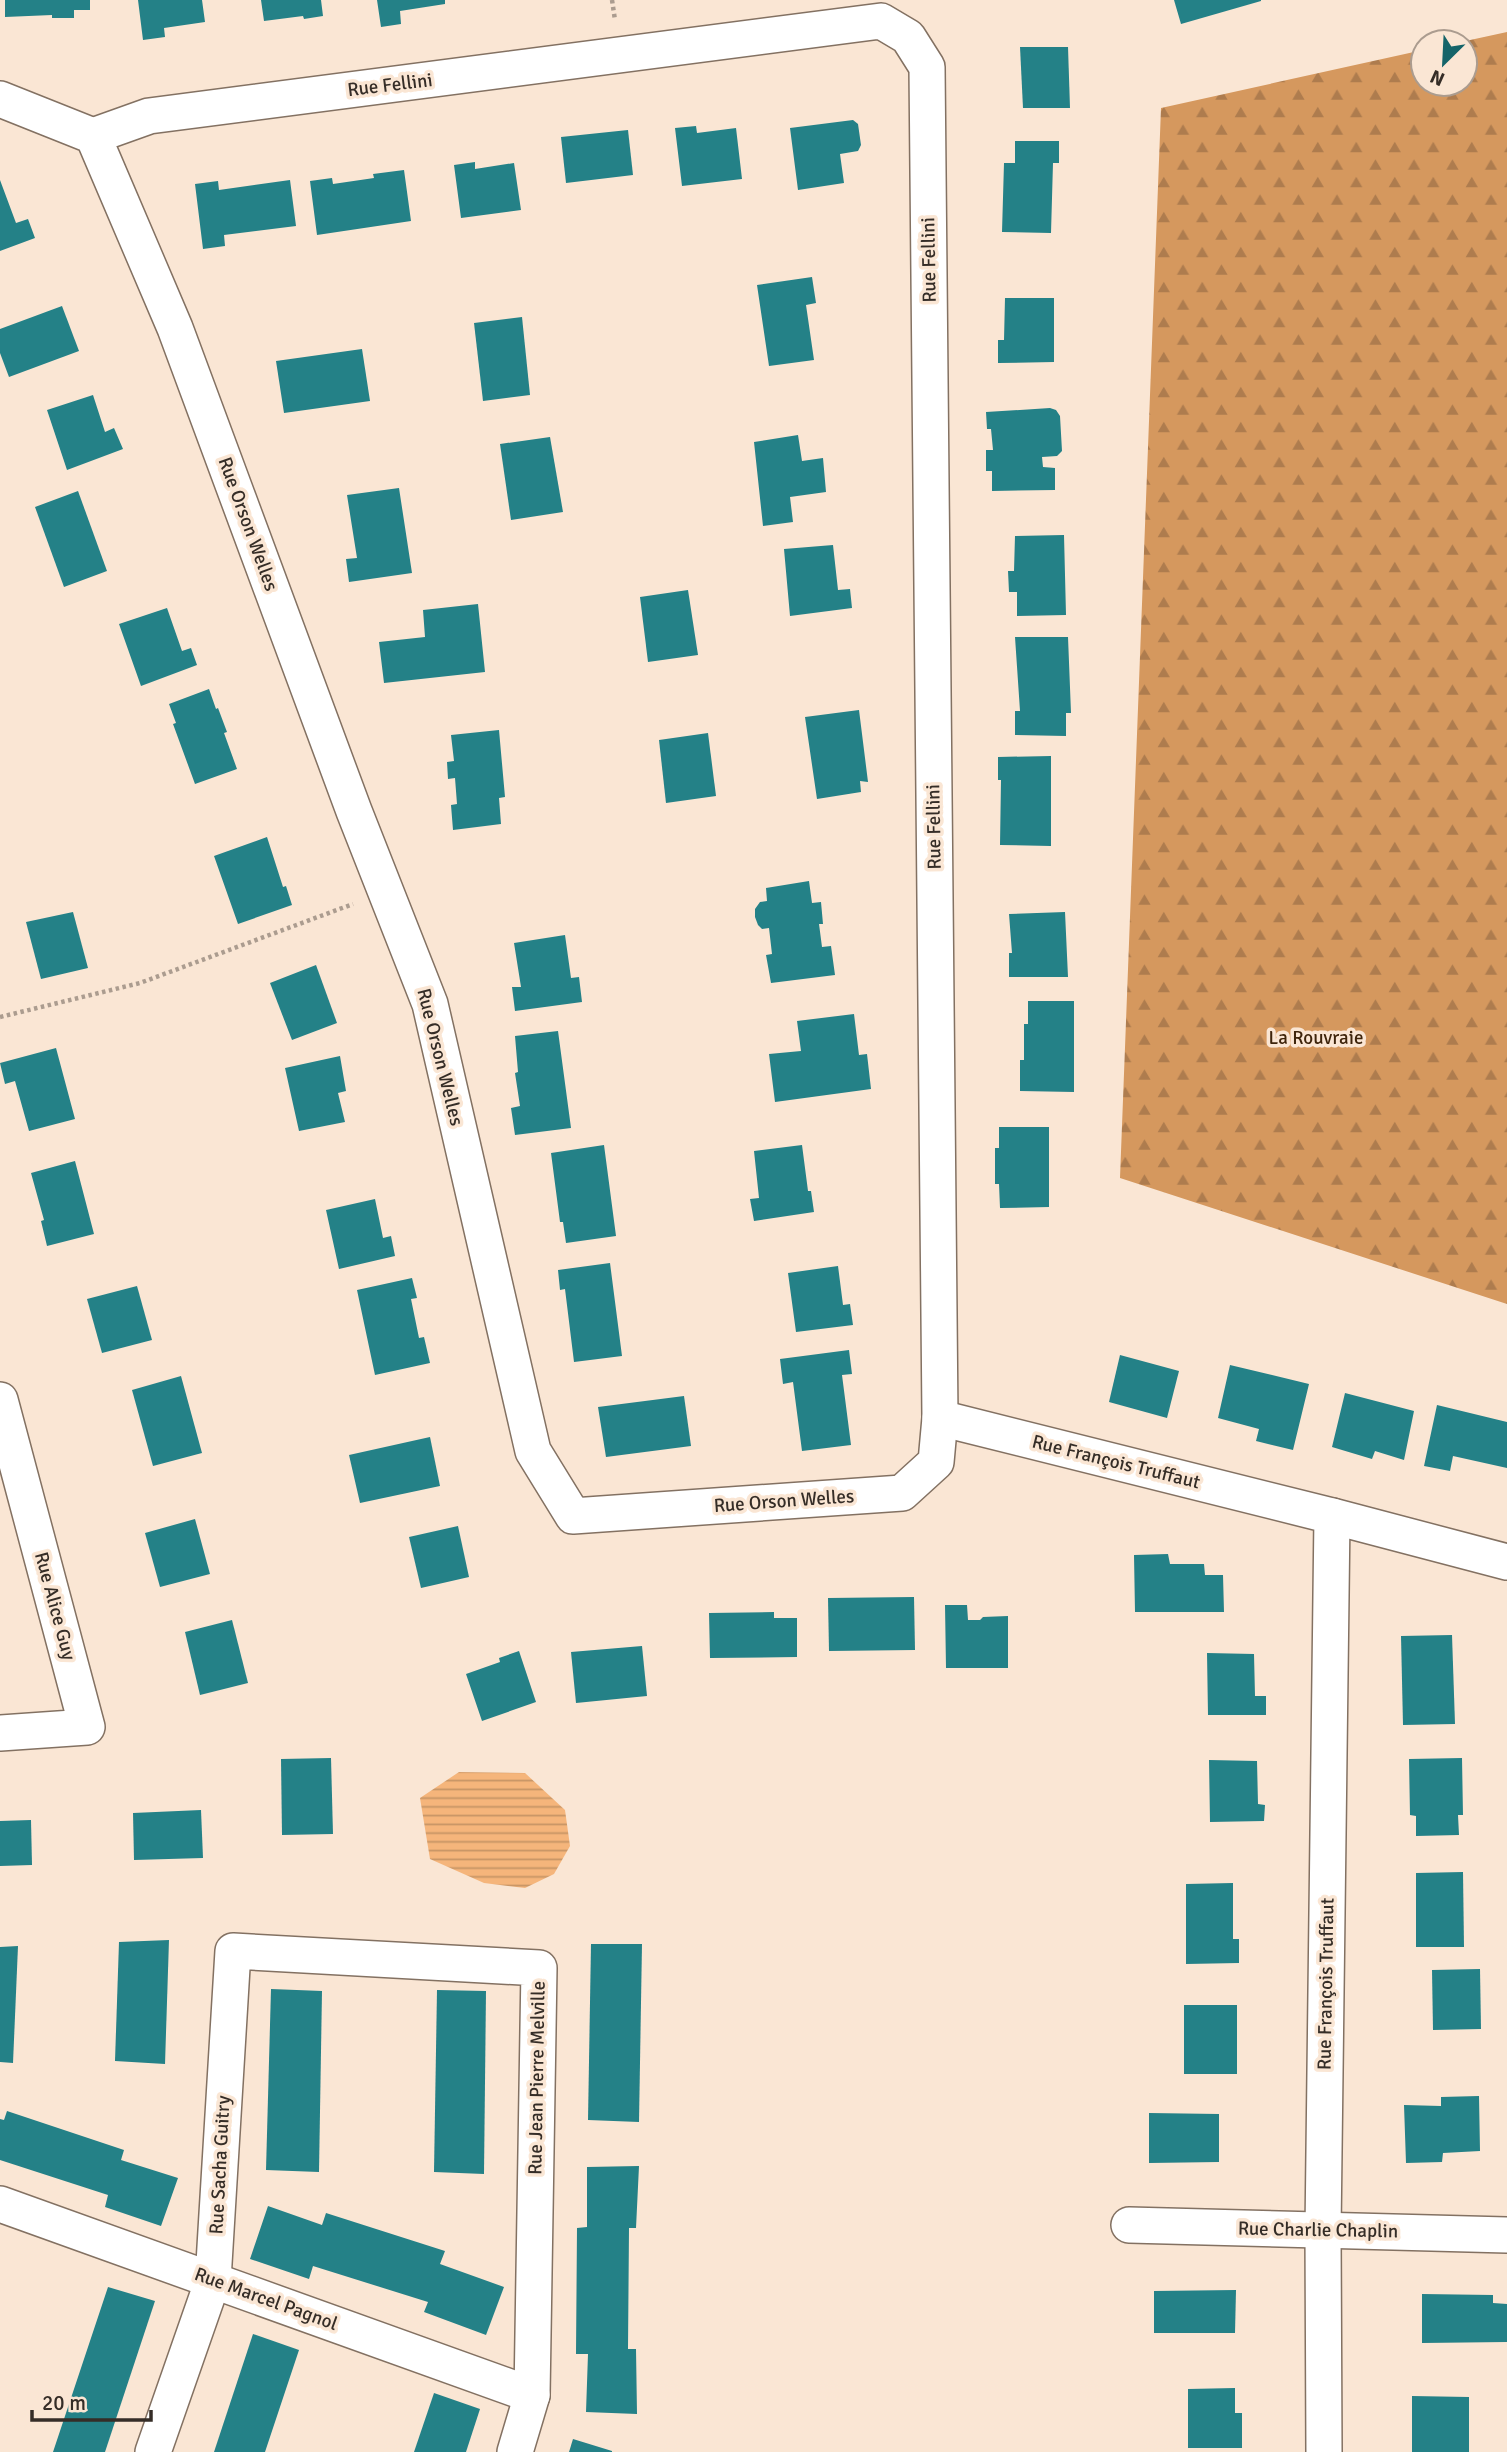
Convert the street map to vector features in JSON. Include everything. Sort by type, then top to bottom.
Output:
[{"type":"street","name":"Rue Fellini","points":[[93,136],[149,116],[881,20],[908,37],[927,67],[940,1418]]},
{"type":"street","points":[[0,99],[93,136]]},
{"type":"street","name":"Rue Orson Welles","points":[[93,136],[175,328],[430,1004],[533,1451],[573,1516],[902,1493],[936,1462],[940,1418]]},
{"type":"street","name":"Rue Alice Guy","points":[[0,1401],[87,1727],[0,1733]]},
{"type":"street","name":"Rue François Truffaut","points":[[940,1418],[1507,1562]]},
{"type":"street","name":"Rue François Truffaut","points":[[1324,2452],[1323,2231],[1332,1516]]},
{"type":"street","name":"Rue Sacha Guitry","points":[[153,2452],[213,2280],[233,1951]]},
{"type":"street","name":"Rue Jean Pierre Melville","points":[[233,1951],[540,1968],[531,2395],[515,2452]]},
{"type":"street","name":"Rue Marcel Pagnol","points":[[0,2204],[531,2395]]},
{"type":"street","name":"Rue Charlie Chaplin","points":[[1129,2225],[1507,2235]]},
{"type":"path","points":[[0,1017],[140,983],[386,891]]},
{"type":"green space","name":"La Rouvraie","points":[[1507,32],[1507,1304],[1120,1178],[1161,108],[1409,53],[1409,98],[1479,98],[1479,38]]},
{"type":"shaded area","points":[[459,1772],[525,1773],[565,1810],[570,1846],[554,1874],[525,1888],[484,1883],[430,1859],[420,1798]]},
{"type":"building","points":[[5,0],[90,0],[90,10],[74,10],[74,18],[52,18],[52,15],[5,17]]},
{"type":"building","points":[[138,0],[202,0],[205,22],[164,28],[165,37],[143,40]]},
{"type":"building","points":[[261,0],[321,0],[323,16],[264,21]]},
{"type":"building","points":[[377,0],[445,0],[445,4],[400,11],[401,24],[381,27]]},
{"type":"building","points":[[1174,0],[1261,0],[1261,1],[1181,24]]},
{"type":"building","points":[[1020,47],[1068,47],[1070,108],[1023,108]]},
{"type":"building","points":[[853,120],[858,124],[861,145],[858,151],[840,154],[844,183],[798,190],[790,128]]},
{"type":"building","points":[[696,126],[697,133],[736,128],[742,179],[682,186],[675,128]]},
{"type":"building","points":[[628,130],[633,175],[566,183],[561,137]]},
{"type":"building","points":[[1015,141],[1059,141],[1059,163],[1053,163],[1051,233],[1002,232],[1004,163],[1015,163]]},
{"type":"building","points":[[475,162],[475,169],[514,163],[521,210],[461,218],[454,165]]},
{"type":"building","points":[[404,170],[411,221],[317,235],[310,181],[332,178],[333,184]]},
{"type":"building","points":[[0,180],[16,223],[28,219],[35,238],[0,251]]},
{"type":"building","points":[[290,180],[296,226],[224,235],[225,246],[203,249],[195,184],[218,181],[219,190]]},
{"type":"building","points":[[812,277],[816,303],[806,305],[814,360],[769,366],[757,285]]},
{"type":"building","points":[[1005,298],[1054,298],[1054,362],[998,363],[998,340],[1004,340]]},
{"type":"building","points":[[62,306],[79,351],[9,377],[0,353],[0,329]]},
{"type":"building","points":[[522,317],[530,395],[483,401],[474,323]]},
{"type":"building","points":[[362,349],[370,401],[284,413],[276,361]]},
{"type":"building","points":[[93,395],[105,432],[114,428],[123,449],[67,470],[47,410]]},
{"type":"building","points":[[1050,408],[1056,410],[1060,416],[1062,451],[1057,456],[1042,457],[1043,467],[1055,468],[1055,490],[992,491],[992,471],[986,471],[986,450],[993,450],[986,412]]},
{"type":"building","points":[[798,435],[802,461],[823,458],[826,492],[790,497],[793,522],[763,526],[754,442]]},
{"type":"building","points":[[550,437],[563,512],[511,520],[500,444]]},
{"type":"building","points":[[399,488],[412,573],[349,582],[346,559],[357,558],[347,495]]},
{"type":"building","points":[[78,491],[107,571],[64,587],[35,507]]},
{"type":"building","points":[[1064,535],[1066,615],[1017,616],[1017,592],[1009,592],[1008,571],[1014,571],[1015,536]]},
{"type":"building","points":[[833,545],[838,590],[850,589],[852,608],[790,616],[784,549]]},
{"type":"building","points":[[688,590],[698,655],[648,662],[640,597]]},
{"type":"building","points":[[478,604],[485,672],[384,683],[379,642],[425,637],[423,610]]},
{"type":"building","points":[[167,608],[182,651],[191,648],[197,665],[141,686],[119,624]]},
{"type":"building","points":[[1015,637],[1068,637],[1071,713],[1066,713],[1066,736],[1015,735],[1015,711],[1020,711]]},
{"type":"building","points":[[209,689],[227,732],[224,733],[237,769],[195,784],[173,724],[176,723],[169,704]]},
{"type":"building","points":[[859,710],[868,782],[860,781],[861,792],[817,799],[805,717]]},
{"type":"building","points":[[499,730],[505,797],[499,798],[501,824],[453,830],[451,805],[457,804],[455,778],[448,779],[447,762],[454,761],[451,735]]},
{"type":"building","points":[[708,733],[716,796],[666,803],[659,740]]},
{"type":"building","points":[[1051,756],[1051,846],[1000,845],[1001,780],[998,780],[998,757]]},
{"type":"building","points":[[267,837],[283,887],[286,886],[292,905],[238,924],[214,856]]},
{"type":"building","points":[[809,881],[812,903],[821,902],[823,924],[819,924],[822,947],[831,946],[835,975],[771,983],[766,955],[772,954],[769,928],[762,929],[758,925],[755,909],[760,902],[767,901],[766,888]]},
{"type":"building","points":[[73,912],[88,968],[41,979],[26,922]]},
{"type":"building","points":[[1065,912],[1068,977],[1009,977],[1009,953],[1012,953],[1009,914]]},
{"type":"building","points":[[565,935],[571,978],[579,977],[582,1002],[515,1011],[512,987],[521,987],[514,943]]},
{"type":"building","points":[[316,965],[337,1023],[292,1040],[270,983]]},
{"type":"building","points":[[1028,1001],[1074,1001],[1074,1092],[1020,1091],[1020,1060],[1024,1060],[1024,1024],[1028,1024]]},
{"type":"building","points":[[854,1014],[859,1055],[867,1054],[871,1089],[775,1102],[769,1054],[801,1051],[797,1021]]},
{"type":"building","points":[[558,1031],[571,1128],[515,1135],[511,1108],[520,1106],[515,1073],[518,1072],[515,1036]]},
{"type":"building","points":[[56,1048],[75,1119],[29,1131],[15,1081],[5,1084],[0,1063]]},
{"type":"building","points":[[340,1056],[346,1091],[338,1093],[345,1122],[299,1131],[285,1068]]},
{"type":"building","points":[[999,1127],[1049,1127],[1049,1207],[1000,1208],[999,1184],[995,1184],[995,1148],[999,1148]]},
{"type":"building","points":[[604,1145],[616,1236],[566,1243],[563,1222],[560,1222],[551,1153]]},
{"type":"building","points":[[802,1145],[808,1191],[811,1191],[814,1212],[754,1221],[750,1199],[759,1198],[754,1151]]},
{"type":"building","points":[[75,1161],[94,1234],[47,1246],[41,1221],[44,1220],[31,1173]]},
{"type":"building","points":[[375,1199],[383,1238],[391,1236],[395,1256],[339,1269],[326,1210]]},
{"type":"building","points":[[610,1263],[622,1356],[574,1362],[565,1289],[560,1290],[558,1270]]},
{"type":"building","points":[[838,1266],[843,1305],[850,1304],[853,1325],[796,1332],[788,1273]]},
{"type":"building","points":[[412,1278],[417,1298],[411,1299],[419,1338],[424,1337],[430,1363],[375,1375],[357,1290]]},
{"type":"building","points":[[137,1286],[152,1340],[102,1353],[87,1299]]},
{"type":"building","points":[[849,1350],[852,1374],[842,1375],[851,1445],[802,1451],[793,1382],[783,1384],[780,1359]]},
{"type":"building","points":[[1120,1355],[1179,1371],[1167,1418],[1109,1402]]},
{"type":"building","points":[[1230,1365],[1309,1384],[1293,1450],[1256,1441],[1259,1429],[1218,1418]]},
{"type":"building","points":[[181,1376],[202,1453],[153,1466],[132,1390]]},
{"type":"building","points":[[1345,1393],[1414,1411],[1404,1460],[1375,1451],[1372,1459],[1332,1447]]},
{"type":"building","points":[[684,1396],[691,1446],[606,1457],[598,1407]]},
{"type":"building","points":[[1437,1405],[1507,1422],[1507,1468],[1453,1456],[1450,1471],[1424,1466]]},
{"type":"building","points":[[430,1437],[440,1486],[360,1503],[349,1455]]},
{"type":"building","points":[[195,1519],[210,1574],[160,1587],[145,1533]]},
{"type":"building","points":[[458,1526],[469,1577],[421,1588],[409,1537]]},
{"type":"building","points":[[1168,1554],[1170,1564],[1204,1564],[1205,1575],[1223,1575],[1224,1612],[1135,1612],[1134,1555]]},
{"type":"building","points":[[914,1597],[915,1650],[829,1651],[828,1598]]},
{"type":"building","points":[[945,1605],[967,1605],[968,1620],[1008,1616],[1008,1668],[946,1668]]},
{"type":"building","points":[[774,1612],[774,1618],[797,1618],[797,1657],[710,1658],[709,1613]]},
{"type":"building","points":[[232,1620],[248,1683],[200,1695],[185,1632]]},
{"type":"building","points":[[1452,1635],[1455,1724],[1403,1725],[1401,1636]]},
{"type":"building","points":[[642,1646],[647,1696],[576,1703],[571,1652]]},
{"type":"building","points":[[519,1651],[536,1702],[482,1721],[466,1674],[500,1662],[499,1658]]},
{"type":"building","points":[[1207,1653],[1254,1654],[1255,1696],[1266,1696],[1266,1715],[1208,1715]]},
{"type":"building","points":[[331,1758],[333,1834],[282,1835],[281,1759]]},
{"type":"building","points":[[1462,1758],[1463,1815],[1458,1815],[1459,1835],[1416,1836],[1416,1816],[1410,1815],[1409,1759]]},
{"type":"building","points":[[1209,1760],[1257,1761],[1258,1804],[1265,1805],[1264,1821],[1210,1822]]},
{"type":"building","points":[[201,1810],[203,1858],[134,1860],[133,1813]]},
{"type":"building","points":[[31,1820],[32,1865],[0,1866],[0,1821]]},
{"type":"building","points":[[1463,1872],[1464,1947],[1416,1947],[1416,1873]]},
{"type":"building","points":[[1233,1883],[1233,1939],[1239,1939],[1239,1963],[1186,1964],[1186,1884]]},
{"type":"building","points":[[169,1940],[165,2064],[115,2061],[119,1942]]},
{"type":"building","points":[[591,1944],[642,1944],[639,2122],[588,2120]]},
{"type":"building","points":[[18,1946],[13,2063],[0,2062],[0,1947]]},
{"type":"building","points":[[1480,1969],[1481,2029],[1433,2030],[1432,1970]]},
{"type":"building","points":[[271,1989],[322,1991],[319,2172],[266,2170]]},
{"type":"building","points":[[437,1990],[486,1991],[484,2174],[434,2172]]},
{"type":"building","points":[[1184,2005],[1237,2005],[1237,2074],[1184,2074]]},
{"type":"building","points":[[1479,2096],[1480,2151],[1443,2153],[1442,2162],[1406,2163],[1404,2105],[1441,2106],[1441,2097]]},
{"type":"building","points":[[7,2111],[124,2150],[121,2160],[178,2178],[161,2226],[105,2207],[108,2195],[0,2160],[0,2119],[4,2120]]},
{"type":"building","points":[[1149,2113],[1219,2114],[1219,2162],[1149,2163]]},
{"type":"building","points":[[639,2166],[636,2228],[629,2228],[628,2349],[636,2349],[637,2414],[586,2412],[588,2354],[576,2354],[577,2228],[587,2227],[587,2167]]},
{"type":"building","points":[[268,2206],[322,2225],[326,2213],[445,2251],[440,2264],[504,2287],[486,2335],[424,2312],[428,2302],[313,2266],[309,2279],[250,2259]]},
{"type":"building","points":[[108,2287],[155,2301],[105,2452],[53,2452]]},
{"type":"building","points":[[1236,2290],[1235,2333],[1154,2333],[1154,2291]]},
{"type":"building","points":[[1422,2294],[1493,2295],[1493,2303],[1507,2304],[1507,2342],[1422,2343]]},
{"type":"building","points":[[253,2334],[299,2350],[265,2452],[214,2452]]},
{"type":"building","points":[[1235,2388],[1235,2413],[1242,2413],[1242,2448],[1188,2448],[1188,2389]]},
{"type":"building","points":[[434,2393],[480,2409],[466,2452],[414,2452]]},
{"type":"building","points":[[1412,2396],[1469,2397],[1469,2452],[1412,2452]]},
{"type":"building","points":[[573,2439],[612,2451],[612,2452],[569,2452]]}]
